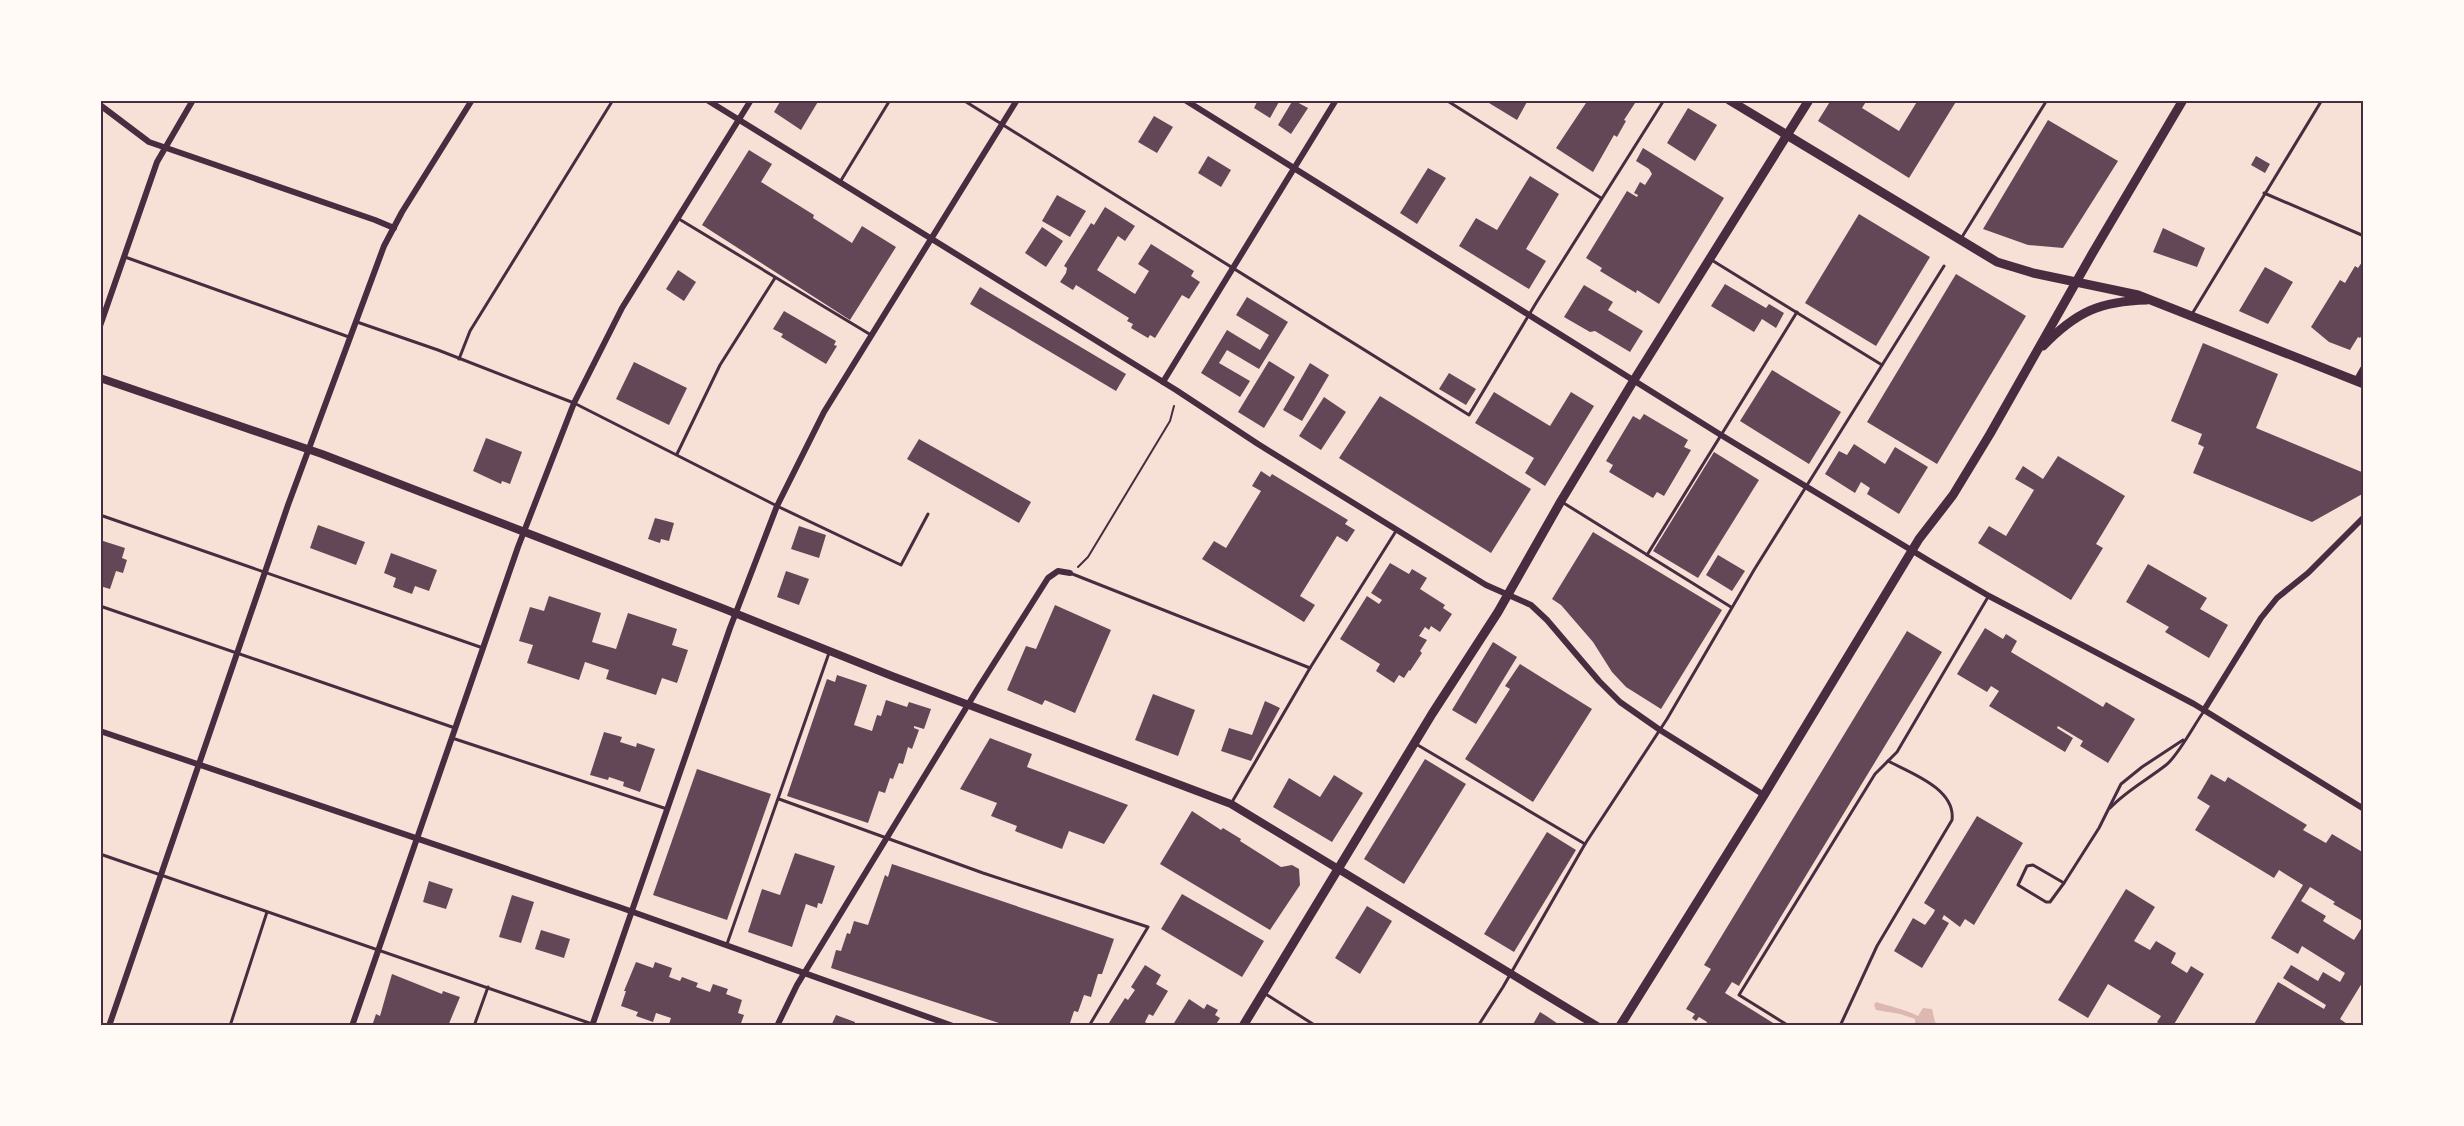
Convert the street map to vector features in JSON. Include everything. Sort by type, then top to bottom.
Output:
[{"type":"main road","points":[[1730,100],[1984,256],[2009,267],[2096,284],[2156,301],[2360,382]]},
{"type":"main road","points":[[1243,1026],[1340,869],[1414,743],[1508,595],[1561,501],[1634,380],[1809,100]]},
{"type":"main road","points":[[1620,1026],[1764,795],[1912,550],[1959,485],[2183,100]]},
{"type":"main road","points":[[2033,356],[2060,329],[2091,309],[2128,301],[2156,301]]},
{"type":"street","points":[[100,326],[157,162],[193,100]]},
{"type":"street","points":[[109,1026],[307,449],[384,246],[472,100]]},
{"type":"street","points":[[707,100],[1486,585],[1521,599],[1537,610],[1606,689],[1660,730],[1764,795]]},
{"type":"street","points":[[352,1026],[451,737],[573,403],[622,308],[751,100]]},
{"type":"street","points":[[594,1025],[736,613],[777,506],[815,428],[1017,100]]},
{"type":"street","points":[[1185,100],[1807,487],[1989,596],[2204,710],[2364,809]]},
{"type":"street","points":[[1163,382],[1336,100]]},
{"type":"street","points":[[100,105],[149,142],[394,228]]},
{"type":"street","points":[[2360,382],[2364,367]]},
{"type":"street","points":[[100,378],[307,449],[1231,804],[1598,1026]]},
{"type":"street","points":[[2204,710],[2261,618],[2277,598],[2308,573],[2364,517]]},
{"type":"street","points":[[777,1026],[804,974],[968,704],[1048,578],[1058,571],[1072,571]]},
{"type":"street","points":[[100,731],[632,912],[953,1026]]},
{"type":"lane","points":[[459,359],[470,331],[612,100]]},
{"type":"lane","points":[[840,182],[890,100]]},
{"type":"lane","points":[[963,100],[1469,415],[1601,198],[1664,100]]},
{"type":"lane","points":[[1446,100],[1601,198]]},
{"type":"lane","points":[[2191,315],[2322,100]]},
{"type":"lane","points":[[1960,241],[2046,101]]},
{"type":"lane","points":[[2265,193],[2364,236]]},
{"type":"lane","points":[[677,218],[871,335]]},
{"type":"lane","points":[[125,257],[350,337]]},
{"type":"lane","points":[[1710,259],[1882,365]]},
{"type":"lane","points":[[1478,1026],[1585,844],[1660,730],[1731,607],[1944,266]]},
{"type":"lane","points":[[677,454],[720,365],[775,278]]},
{"type":"lane","points":[[1647,555],[1797,312]]},
{"type":"lane","points":[[356,322],[573,403],[777,506],[902,565],[928,514]]},
{"type":"lane","points":[[1561,501],[1731,607]]},
{"type":"lane","points":[[100,515],[483,648]]},
{"type":"lane","points":[[1231,804],[1310,668],[1397,530]]},
{"type":"lane","points":[[1072,571],[1310,668]]},
{"type":"lane","points":[[1790,1026],[1739,995],[1875,774],[1902,743],[1989,596]]},
{"type":"lane","points":[[100,606],[455,728]]},
{"type":"lane","points":[[726,946],[830,651]]},
{"type":"lane","points":[[2109,810],[2130,789],[2167,765],[2176,755],[2183,740],[2204,710]]},
{"type":"lane","points":[[451,737],[667,809]]},
{"type":"lane","points":[[2064,883],[2030,865],[2027,866],[2018,885],[2046,902],[2050,902],[2064,883],[2109,810],[2121,784],[2133,773],[2183,740]]},
{"type":"lane","points":[[1414,743],[1585,844]]},
{"type":"lane","points":[[1840,1026],[1877,946],[1952,820],[1952,807],[1945,796],[1888,760]]},
{"type":"lane","points":[[779,799],[887,839],[1148,927],[1089,1026]]},
{"type":"lane","points":[[100,854],[594,1025]]},
{"type":"lane","points":[[230,1026],[267,912]]},
{"type":"lane","points":[[474,1026],[488,987]]},
{"type":"lane","points":[[1263,993],[1316,1026]]},
{"type":"path","points":[[1072,571],[1088,558],[1170,421],[1174,406]]},
{"type":"shaded area","points":[[1876,1002],[1918,1016],[1923,1008],[1932,1009],[1935,1022],[1939,1025],[1915,1025],[1915,1019],[1876,1010],[1874,1005]]},
{"type":"building","points":[[781,100],[819,100],[801,130],[774,112]]},
{"type":"building","points":[[1258,100],[1280,100],[1270,118],[1254,108]]},
{"type":"building","points":[[1293,100],[1308,108],[1291,134],[1278,125]]},
{"type":"building","points":[[1484,100],[1528,100],[1517,120]]},
{"type":"building","points":[[1588,100],[1637,100],[1624,120],[1626,121],[1617,137],[1614,135],[1593,172],[1556,148]]},
{"type":"building","points":[[1831,100],[1867,100],[1862,108],[1899,131],[1918,100],[1957,100],[1909,178],[1818,121]]},
{"type":"building","points":[[1688,108],[1717,125],[1695,161],[1667,143]]},
{"type":"building","points":[[1154,116],[1173,127],[1157,153],[1138,142]]},
{"type":"building","points":[[2048,120],[2118,161],[2063,248],[2028,245],[1983,229]]},
{"type":"building","points":[[1643,148],[1724,198],[1659,304],[1600,271],[1602,268],[1586,258],[1627,191],[1637,197],[1638,195],[1634,193],[1640,182],[1645,185],[1652,174],[1649,169],[1636,161]]},
{"type":"building","points":[[749,150],[772,164],[761,182],[814,215],[813,218],[852,243],[862,226],[896,247],[850,320],[702,225]]},
{"type":"building","points":[[1208,156],[1231,170],[1221,187],[1198,173]]},
{"type":"building","points":[[2256,156],[2270,164],[2265,173],[2251,165]]},
{"type":"building","points":[[1428,168],[1446,178],[1417,224],[1400,213]]},
{"type":"building","points":[[1530,176],[1559,194],[1526,249],[1546,261],[1529,289],[1459,246],[1476,218],[1497,230]]},
{"type":"building","points":[[1057,195],[1086,211],[1070,237],[1042,221]]},
{"type":"building","points":[[1105,207],[1135,226],[1125,241],[1118,236],[1097,270],[1135,294],[1149,271],[1138,264],[1151,244],[1194,271],[1191,276],[1200,282],[1189,299],[1182,295],[1155,338],[1150,335],[1148,338],[1131,328],[1133,324],[1127,321],[1129,318],[1076,285],[1073,290],[1060,282],[1066,273],[1067,268],[1064,266],[1091,223],[1094,225]]},
{"type":"building","points":[[1859,214],[1930,257],[1876,346],[1805,303]]},
{"type":"building","points":[[1042,227],[1063,241],[1046,267],[1025,253]]},
{"type":"building","points":[[2163,228],[2205,248],[2197,267],[2153,252]]},
{"type":"building","points":[[2364,259],[2364,332],[2350,350],[2329,342],[2311,327],[2340,280],[2345,283],[2355,266],[2358,268]]},
{"type":"building","points":[[2265,267],[2293,282],[2268,324],[2239,311]]},
{"type":"building","points":[[678,270],[696,282],[684,301],[666,289]]},
{"type":"building","points":[[1956,274],[2026,316],[1937,464],[1867,422]]},
{"type":"building","points":[[1725,284],[1766,308],[1769,304],[1784,313],[1776,328],[1762,319],[1754,332],[1711,306]]},
{"type":"building","points":[[1584,285],[1613,302],[1608,310],[1643,331],[1630,352],[1595,331],[1590,332],[1564,317]]},
{"type":"building","points":[[980,287],[1126,374],[1116,391],[970,304]]},
{"type":"building","points":[[1247,297],[1288,322],[1259,369],[1227,350],[1219,363],[1250,381],[1240,397],[1201,373],[1227,330],[1260,350],[1269,335],[1236,315]]},
{"type":"building","points":[[784,311],[836,341],[834,345],[837,346],[826,364],[781,337],[783,334],[773,329]]},
{"type":"building","points":[[2203,343],[2278,374],[2256,428],[2364,473],[2364,493],[2312,522],[2193,473],[2204,447],[2198,444],[2202,434],[2171,421]]},
{"type":"building","points":[[1269,361],[1295,377],[1264,428],[1238,412]]},
{"type":"building","points":[[634,362],[687,388],[669,425],[616,399]]},
{"type":"building","points":[[1310,363],[1329,375],[1302,421],[1283,410]]},
{"type":"building","points":[[1772,370],[1841,412],[1809,464],[1740,421]]},
{"type":"building","points":[[1449,373],[1476,389],[1466,405],[1439,389]]},
{"type":"building","points":[[1494,392],[1550,426],[1571,392],[1594,406],[1545,486],[1525,473],[1534,458],[1475,423]]},
{"type":"building","points":[[1380,396],[1531,489],[1491,553],[1339,458]]},
{"type":"building","points":[[1324,397],[1346,412],[1321,450],[1299,436]]},
{"type":"building","points":[[1644,414],[1688,440],[1684,447],[1691,450],[1664,496],[1657,492],[1653,498],[1609,472],[1613,465],[1606,461],[1633,416],[1640,420]]},
{"type":"building","points":[[486,438],[522,452],[510,484],[502,481],[501,484],[473,471]]},
{"type":"building","points":[[919,439],[1031,502],[1019,523],[907,459]]},
{"type":"building","points":[[1854,444],[1885,464],[1895,447],[1928,467],[1899,514],[1867,494],[1870,488],[1861,482],[1855,493],[1825,474],[1839,451],[1847,455]]},
{"type":"building","points":[[1714,452],[1759,480],[1698,578],[1653,551]]},
{"type":"building","points":[[2058,456],[2125,496],[2096,544],[2103,548],[2071,600],[1978,543],[1989,526],[2006,536],[2034,490],[2015,479],[2023,466],[2043,479]]},
{"type":"building","points":[[1261,471],[1270,477],[1272,474],[1348,520],[1345,524],[1355,530],[1347,542],[1337,536],[1300,596],[1315,605],[1304,622],[1202,559],[1214,541],[1226,548],[1261,491],[1252,486]]},
{"type":"building","points":[[655,518],[674,523],[669,541],[661,539],[660,543],[648,539]]},
{"type":"building","points":[[318,525],[365,542],[356,565],[310,548]]},
{"type":"building","points":[[799,526],[826,535],[819,558],[791,549]]},
{"type":"building","points":[[1593,532],[1722,610],[1661,709],[1626,687],[1612,672],[1593,642],[1561,605],[1552,599]]},
{"type":"building","points":[[100,540],[125,548],[122,558],[127,560],[123,573],[116,571],[110,589],[100,586]]},
{"type":"building","points":[[391,553],[437,570],[429,591],[415,586],[412,594],[393,587],[396,578],[384,573]]},
{"type":"building","points":[[1718,555],[1745,571],[1732,591],[1706,575]]},
{"type":"building","points":[[1390,563],[1409,574],[1412,569],[1427,578],[1420,589],[1445,605],[1443,608],[1452,614],[1440,632],[1431,626],[1429,630],[1425,627],[1419,636],[1427,640],[1420,651],[1422,653],[1404,678],[1399,675],[1394,683],[1376,671],[1380,664],[1340,639],[1367,596],[1379,604],[1382,600],[1371,593]]},
{"type":"building","points":[[2148,564],[2207,598],[2200,609],[2228,625],[2209,658],[2165,632],[2169,627],[2126,602]]},
{"type":"building","points":[[786,571],[809,579],[799,605],[777,597]]},
{"type":"building","points":[[549,596],[601,613],[592,642],[616,649],[628,613],[677,629],[672,645],[688,650],[677,683],[662,678],[656,695],[606,679],[609,670],[585,662],[579,680],[527,663],[533,645],[519,641],[530,607],[544,611]]},
{"type":"building","points":[[1055,605],[1111,630],[1075,713],[1045,700],[1042,705],[1007,690],[1026,646],[1036,649]]},
{"type":"building","points":[[1985,628],[2003,639],[2006,634],[2017,641],[2011,652],[2103,707],[2106,702],[2135,719],[2108,763],[2080,746],[2083,741],[2058,726],[2057,728],[2073,738],[2065,752],[1989,706],[1999,691],[1991,686],[1987,692],[1957,674]]},
{"type":"building","points":[[1907,631],[1942,652],[1739,986],[1732,982],[1725,993],[1778,1026],[1705,1026],[1707,1022],[1699,1017],[1696,1021],[1692,1018],[1695,1014],[1686,1009],[1711,969],[1704,965]]},
{"type":"building","points":[[1493,642],[1517,657],[1476,724],[1452,710]]},
{"type":"building","points":[[1520,664],[1592,709],[1533,802],[1465,759],[1510,689],[1505,686]]},
{"type":"building","points":[[837,675],[867,685],[854,725],[872,731],[877,715],[881,716],[886,700],[907,707],[909,702],[931,709],[924,729],[914,726],[919,730],[912,749],[908,747],[903,764],[899,763],[893,779],[890,778],[885,793],[879,791],[868,823],[787,796],[827,679],[835,682]]},
{"type":"building","points":[[1153,694],[1195,710],[1178,756],[1135,740]]},
{"type":"building","points":[[1265,701],[1280,708],[1251,761],[1221,751],[1229,728],[1252,735]]},
{"type":"building","points":[[604,732],[622,737],[620,742],[636,747],[637,743],[655,749],[640,792],[623,786],[624,782],[609,777],[608,780],[590,775]]},
{"type":"building","points":[[990,738],[1032,754],[1027,767],[1128,805],[1104,844],[1069,831],[1062,849],[1015,831],[1017,826],[991,816],[997,803],[960,789]]},
{"type":"building","points":[[1425,759],[1466,784],[1404,884],[1364,859]]},
{"type":"building","points":[[697,769],[771,794],[727,920],[653,895]]},
{"type":"building","points":[[2211,774],[2225,782],[2228,777],[2307,825],[2303,830],[2326,843],[2332,834],[2364,853],[2364,922],[2310,887],[2301,901],[2326,916],[2323,921],[2354,940],[2364,924],[2364,984],[2362,983],[2340,1019],[2350,1026],[2253,1026],[2278,982],[2324,1009],[2326,1005],[2283,978],[2291,965],[2318,981],[2323,972],[2340,982],[2345,973],[2302,946],[2298,954],[2271,938],[2303,885],[2279,870],[2274,878],[2195,830],[2210,806],[2197,798]]},
{"type":"building","points":[[1334,775],[1363,793],[1332,842],[1273,807],[1289,778],[1320,797]]},
{"type":"building","points":[[1192,811],[1221,830],[1223,828],[1241,839],[1240,841],[1281,867],[1292,865],[1299,869],[1300,885],[1270,930],[1160,864]]},
{"type":"building","points":[[1977,816],[2023,843],[1974,925],[1965,919],[1960,927],[1944,915],[1942,919],[1949,923],[1922,968],[1894,951],[1913,918],[1925,925],[1933,914],[1935,910],[1924,903]]},
{"type":"building","points":[[1547,832],[1576,850],[1514,952],[1484,934]]},
{"type":"building","points":[[795,853],[835,866],[822,904],[818,903],[817,908],[806,904],[792,947],[748,932],[762,889],[780,895]]},
{"type":"building","points":[[892,864],[1114,939],[1102,974],[1098,974],[1091,997],[1084,995],[1078,1012],[1074,1011],[1069,1026],[1008,1026],[831,968],[836,950],[841,951],[854,921],[868,925],[885,875],[888,877]]},
{"type":"building","points":[[429,881],[453,889],[446,909],[423,902]]},
{"type":"building","points":[[2126,889],[2155,907],[2134,941],[2150,950],[2156,941],[2176,953],[2171,963],[2187,973],[2191,966],[2204,974],[2173,1026],[2162,1026],[2157,1022],[2161,1016],[2108,984],[2088,1018],[2058,1000]]},
{"type":"building","points":[[1182,894],[1264,941],[1242,977],[1161,929]]},
{"type":"building","points":[[512,895],[534,902],[521,943],[499,937]]},
{"type":"building","points":[[1367,906],[1392,921],[1360,974],[1335,958]]},
{"type":"building","points":[[541,930],[570,939],[564,958],[535,949]]},
{"type":"building","points":[[636,962],[653,968],[655,962],[672,968],[669,977],[680,981],[682,977],[698,983],[696,987],[710,992],[713,984],[728,989],[726,994],[742,1000],[738,1013],[744,1015],[740,1026],[673,1026],[669,1024],[671,1018],[656,1013],[653,1022],[636,1016],[638,1012],[621,1006],[626,991],[624,991]]},
{"type":"building","points":[[1145,965],[1161,975],[1156,984],[1168,991],[1153,1016],[1149,1014],[1145,1022],[1148,1024],[1107,1026],[1125,998],[1128,1000],[1135,990],[1131,987]]},
{"type":"building","points":[[392,974],[442,994],[443,991],[460,997],[448,1026],[372,1026],[376,1014],[380,1016]]},
{"type":"building","points":[[1189,999],[1204,1009],[1207,1004],[1218,1010],[1215,1015],[1220,1018],[1215,1026],[1178,1026],[1174,1023]]},
{"type":"building","points":[[1540,1012],[1548,1017],[1561,1026],[1532,1026]]},
{"type":"building","points":[[836,1015],[855,1022],[854,1026],[831,1026]]}]
